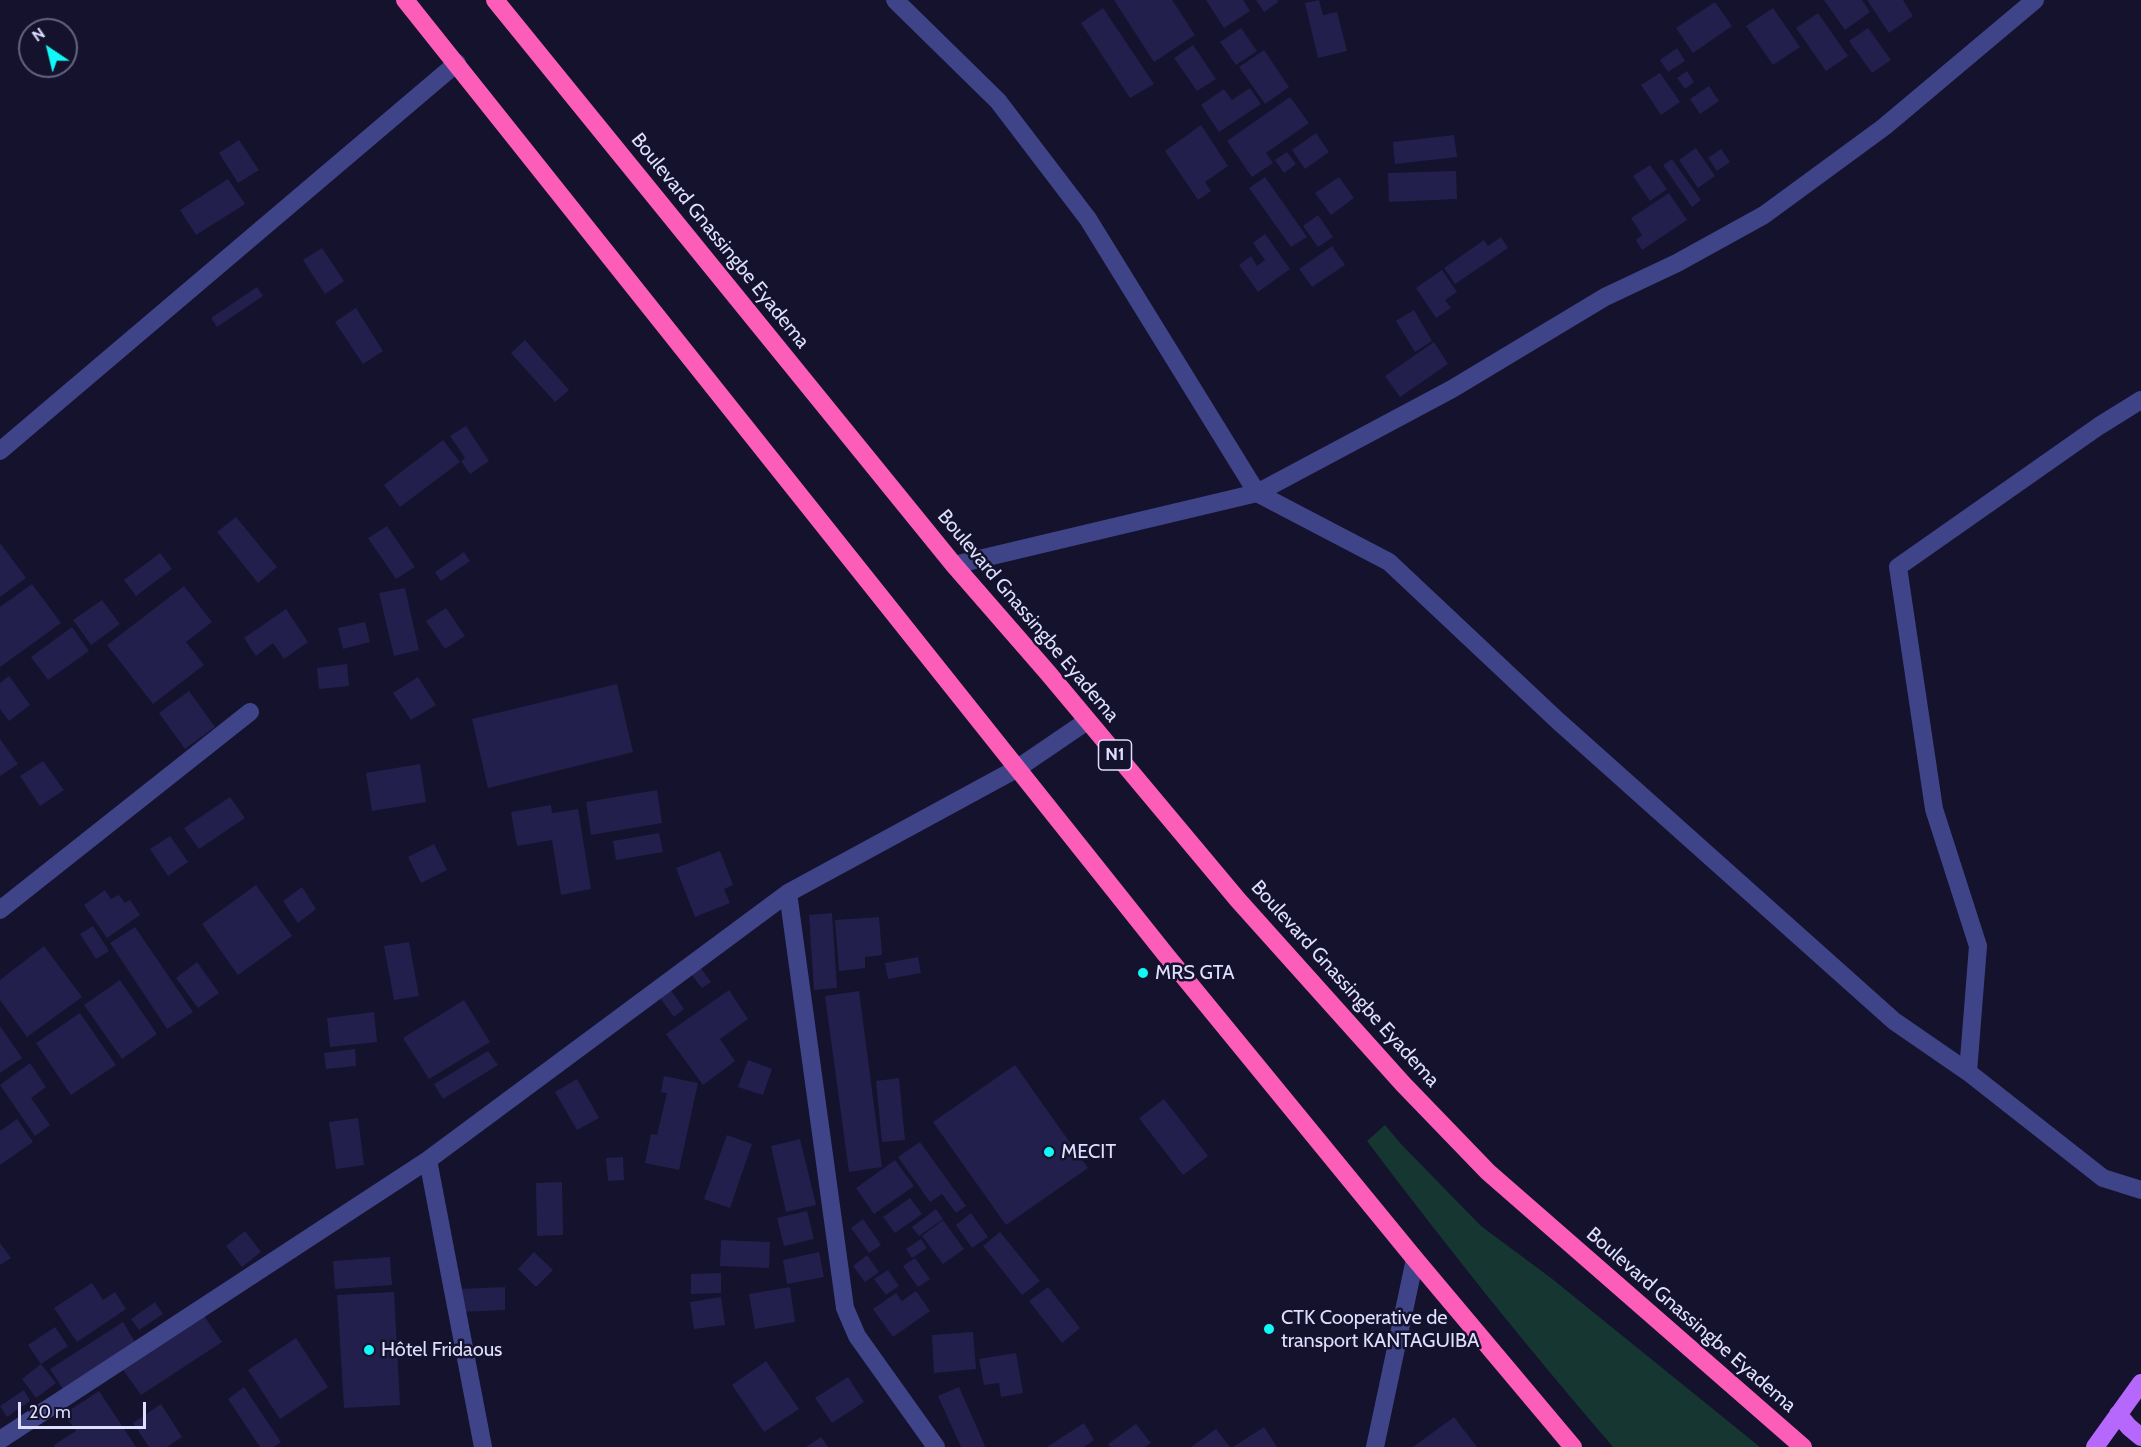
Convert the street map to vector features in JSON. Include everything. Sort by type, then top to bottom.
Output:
[{"type":"highway","points":[[405,0],[1223,1025],[1573,1447]]},
{"type":"highway","name":"Boulevard Gnassingbe Eyadema","points":[[495,0],[954,565],[1048,673],[1238,900],[1403,1084],[1488,1172],[1803,1447]]},
{"type":"main road","points":[[2094,1447],[2141,1383]]},
{"type":"main road","points":[[2118,1414],[2141,1437]]},
{"type":"street","points":[[895,0],[998,101],[1088,219],[1257,493],[1389,562],[1557,720],[1894,1021],[1968,1071],[2103,1178],[2141,1190]]},
{"type":"street","points":[[954,565],[1257,493],[1452,389],[1605,297],[1677,263],[1764,215],[1884,127],[2035,0]]},
{"type":"street","points":[[0,451],[457,63]]},
{"type":"street","points":[[1968,1071],[1978,946],[1934,809],[1898,567],[2098,426],[2141,400]]},
{"type":"street","points":[[0,910],[250,712]]},
{"type":"street","points":[[0,1440],[428,1160],[788,893],[1018,768],[1087,721]]},
{"type":"street","points":[[788,893],[845,1308],[856,1336],[936,1447]]},
{"type":"street","points":[[428,1160],[483,1447]]},
{"type":"street","points":[[1375,1447],[1415,1259]]},
{"type":"green space","points":[[1385,1125],[1481,1226],[1551,1278],[1760,1447],[1613,1447],[1487,1296],[1367,1141]]},
{"type":"building","points":[[1114,0],[1172,0],[1195,35],[1154,62]]},
{"type":"building","points":[[1206,0],[1243,0],[1250,11],[1224,28]]},
{"type":"building","points":[[1256,0],[1277,0],[1278,2],[1264,12]]},
{"type":"building","points":[[1319,0],[1323,15],[1337,12],[1347,51],[1318,58],[1305,3]]},
{"type":"building","points":[[1824,0],[1862,0],[1870,12],[1845,30]]},
{"type":"building","points":[[1867,0],[1903,0],[1913,16],[1889,33]]},
{"type":"building","points":[[1715,2],[1732,26],[1693,53],[1676,28]]},
{"type":"building","points":[[1103,8],[1154,84],[1130,98],[1081,23]]},
{"type":"building","points":[[1773,8],[1800,47],[1773,65],[1746,26]]},
{"type":"building","points":[[1818,13],[1848,56],[1826,71],[1796,28]]},
{"type":"building","points":[[1241,28],[1257,51],[1236,65],[1220,42]]},
{"type":"building","points":[[1868,28],[1891,60],[1872,73],[1849,41]]},
{"type":"building","points":[[1193,45],[1216,79],[1197,91],[1174,58]]},
{"type":"building","points":[[1677,48],[1685,61],[1668,72],[1660,60]]},
{"type":"building","points":[[1264,50],[1289,87],[1265,104],[1239,67]]},
{"type":"building","points":[[1687,71],[1694,82],[1685,89],[1677,78]]},
{"type":"building","points":[[1660,73],[1680,102],[1661,115],[1641,85]]},
{"type":"building","points":[[1709,86],[1719,101],[1700,114],[1690,99]]},
{"type":"building","points":[[1250,88],[1261,104],[1219,132],[1201,105],[1224,89],[1232,100]]},
{"type":"building","points":[[1290,97],[1309,123],[1266,153],[1273,163],[1252,177],[1227,141]]},
{"type":"building","points":[[1201,125],[1228,166],[1205,182],[1211,191],[1198,200],[1165,151]]},
{"type":"building","points":[[1316,133],[1329,152],[1305,169],[1292,150]]},
{"type":"building","points":[[1454,135],[1457,157],[1395,164],[1393,142]]},
{"type":"building","points":[[239,140],[259,170],[238,183],[219,153]]},
{"type":"building","points":[[1696,148],[1715,176],[1698,188],[1679,160]]},
{"type":"building","points":[[1721,149],[1730,162],[1717,171],[1708,158]]},
{"type":"building","points":[[1287,152],[1296,164],[1284,173],[1275,160]]},
{"type":"building","points":[[1672,159],[1701,200],[1692,207],[1663,165]]},
{"type":"building","points":[[1650,165],[1667,189],[1650,201],[1633,176]]},
{"type":"building","points":[[1456,171],[1457,199],[1389,202],[1388,173]]},
{"type":"building","points":[[1265,177],[1307,237],[1291,247],[1249,188]]},
{"type":"building","points":[[1339,177],[1354,198],[1331,215],[1315,193]]},
{"type":"building","points":[[228,179],[245,204],[196,235],[180,210]]},
{"type":"building","points":[[1669,193],[1687,220],[1642,250],[1636,240],[1642,235],[1631,218]]},
{"type":"building","points":[[1318,215],[1333,237],[1318,247],[1303,226]]},
{"type":"building","points":[[1265,234],[1290,269],[1258,292],[1239,265],[1251,256],[1257,266],[1265,260],[1253,243]]},
{"type":"building","points":[[1501,237],[1508,248],[1455,284],[1444,268],[1484,240],[1488,246]]},
{"type":"building","points":[[1332,246],[1345,265],[1312,287],[1299,269]]},
{"type":"building","points":[[322,248],[344,281],[325,294],[303,260]]},
{"type":"building","points":[[1442,270],[1457,292],[1445,300],[1451,308],[1436,318],[1416,288]]},
{"type":"building","points":[[257,287],[263,296],[217,327],[211,318]]},
{"type":"building","points":[[356,308],[383,351],[363,364],[335,322]]},
{"type":"building","points":[[1414,310],[1432,341],[1415,352],[1396,321]]},
{"type":"building","points":[[525,340],[569,390],[555,402],[511,353]]},
{"type":"building","points":[[1434,342],[1448,364],[1400,397],[1385,376]]},
{"type":"building","points":[[466,426],[489,461],[470,474],[461,461],[465,458],[450,436]]},
{"type":"building","points":[[443,440],[460,462],[400,507],[384,485]]},
{"type":"building","points":[[236,517],[277,567],[258,583],[217,532]]},
{"type":"building","points":[[387,526],[415,567],[396,579],[368,538]]},
{"type":"building","points":[[0,543],[26,578],[0,597]]},
{"type":"building","points":[[464,552],[470,561],[441,581],[435,572]]},
{"type":"building","points":[[160,553],[172,569],[136,596],[124,580]]},
{"type":"building","points":[[32,584],[61,623],[0,667],[0,607]]},
{"type":"building","points":[[184,586],[212,622],[186,642],[204,665],[153,704],[107,645]]},
{"type":"building","points":[[405,588],[419,650],[394,656],[379,593]]},
{"type":"building","points":[[102,600],[120,624],[91,645],[73,620]]},
{"type":"building","points":[[446,608],[465,636],[445,649],[426,621]]},
{"type":"building","points":[[286,609],[308,642],[284,659],[273,643],[256,656],[244,638]]},
{"type":"building","points":[[365,622],[370,642],[343,649],[338,628]]},
{"type":"building","points":[[72,627],[89,651],[48,680],[31,657]]},
{"type":"building","points":[[347,664],[349,686],[319,689],[317,668]]},
{"type":"building","points":[[9,676],[30,705],[9,721],[0,709],[0,683]]},
{"type":"building","points":[[418,677],[436,705],[411,720],[393,693]]},
{"type":"building","points":[[617,684],[633,752],[488,788],[472,719]]},
{"type":"building","points":[[189,691],[215,727],[185,749],[159,713]]},
{"type":"building","points":[[0,739],[18,764],[0,776]]},
{"type":"building","points":[[43,761],[64,790],[40,806],[20,776]]},
{"type":"building","points":[[420,764],[426,802],[372,811],[366,773]]},
{"type":"building","points":[[657,790],[662,823],[591,835],[586,802]]},
{"type":"building","points":[[230,797],[245,818],[199,849],[184,828]]},
{"type":"building","points":[[551,805],[552,813],[578,809],[591,889],[561,895],[552,840],[517,846],[511,812]]},
{"type":"building","points":[[659,833],[663,852],[616,860],[613,841]]},
{"type":"building","points":[[170,836],[188,862],[168,876],[150,849]]},
{"type":"building","points":[[434,844],[447,870],[421,883],[408,857]]},
{"type":"building","points":[[720,851],[733,885],[724,889],[730,903],[695,917],[676,868]]},
{"type":"building","points":[[256,885],[292,936],[238,975],[202,924]]},
{"type":"building","points":[[302,887],[316,909],[298,923],[283,901]]},
{"type":"building","points":[[105,890],[111,899],[119,895],[125,903],[130,900],[140,915],[107,938],[84,905]]},
{"type":"building","points":[[832,913],[837,988],[814,990],[809,915]]},
{"type":"building","points":[[879,917],[882,955],[865,957],[865,968],[839,971],[835,920]]},
{"type":"building","points":[[93,926],[109,951],[96,959],[80,934]]},
{"type":"building","points":[[135,927],[193,1012],[167,1029],[110,943]]},
{"type":"building","points":[[409,942],[419,996],[394,1000],[384,946]]},
{"type":"building","points":[[44,946],[82,997],[27,1037],[0,1000],[0,980]]},
{"type":"building","points":[[918,957],[921,973],[888,979],[885,963]]},
{"type":"building","points":[[197,962],[219,993],[198,1008],[176,978]]},
{"type":"building","points":[[699,966],[711,982],[702,988],[690,973]]},
{"type":"building","points":[[120,980],[157,1034],[122,1059],[84,1005]]},
{"type":"building","points":[[668,986],[684,1009],[674,1017],[658,995]]},
{"type":"building","points":[[729,990],[748,1019],[720,1039],[735,1061],[703,1085],[666,1034]]},
{"type":"building","points":[[859,991],[882,1167],[849,1172],[825,996]]},
{"type":"building","points":[[464,1000],[490,1042],[429,1079],[403,1038]]},
{"type":"building","points":[[374,1012],[377,1042],[330,1047],[327,1018]]},
{"type":"building","points":[[80,1013],[116,1065],[71,1095],[36,1043]]},
{"type":"building","points":[[0,1026],[22,1058],[0,1073]]},
{"type":"building","points":[[355,1049],[356,1066],[326,1069],[324,1053]]},
{"type":"building","points":[[488,1051],[498,1065],[443,1099],[434,1084]]},
{"type":"building","points":[[748,1060],[772,1069],[763,1095],[738,1087]]},
{"type":"building","points":[[30,1063],[46,1087],[31,1098],[50,1125],[35,1136],[0,1085]]},
{"type":"building","points":[[1015,1065],[1088,1168],[1006,1225],[933,1122]]},
{"type":"building","points":[[664,1076],[698,1083],[679,1170],[645,1163],[651,1134],[657,1135],[667,1093],[661,1092]]},
{"type":"building","points":[[899,1078],[905,1140],[882,1142],[876,1081]]},
{"type":"building","points":[[577,1079],[599,1118],[577,1130],[555,1092]]},
{"type":"building","points":[[1164,1099],[1208,1156],[1183,1175],[1139,1118]]},
{"type":"building","points":[[358,1118],[364,1165],[336,1169],[329,1122]]},
{"type":"building","points":[[17,1119],[33,1142],[0,1165],[0,1131]]},
{"type":"building","points":[[727,1135],[752,1144],[730,1208],[704,1199]]},
{"type":"building","points":[[800,1139],[816,1205],[786,1212],[771,1146]]},
{"type":"building","points":[[920,1142],[966,1206],[956,1213],[942,1194],[930,1202],[898,1157]]},
{"type":"building","points":[[623,1157],[624,1180],[608,1181],[606,1158]]},
{"type":"building","points":[[895,1160],[914,1186],[874,1214],[856,1188]]},
{"type":"building","points":[[562,1182],[563,1235],[537,1236],[536,1183]]},
{"type":"building","points":[[910,1198],[922,1214],[895,1233],[883,1217]]},
{"type":"building","points":[[936,1209],[943,1219],[919,1236],[912,1227]]},
{"type":"building","points":[[807,1211],[814,1239],[784,1246],[777,1218]]},
{"type":"building","points":[[971,1213],[988,1237],[972,1248],[956,1225]]},
{"type":"building","points":[[863,1219],[881,1245],[869,1253],[851,1228]]},
{"type":"building","points":[[943,1220],[964,1249],[943,1264],[922,1236]]},
{"type":"building","points":[[245,1231],[261,1252],[242,1267],[226,1246]]},
{"type":"building","points":[[1000,1232],[1040,1281],[1022,1295],[983,1246]]},
{"type":"building","points":[[921,1239],[927,1248],[912,1258],[906,1249]]},
{"type":"building","points":[[721,1240],[770,1242],[769,1268],[720,1266]]},
{"type":"building","points":[[0,1243],[11,1258],[0,1265]]},
{"type":"building","points":[[534,1252],[553,1270],[536,1287],[518,1269]]},
{"type":"building","points":[[819,1252],[824,1277],[787,1284],[783,1260]]},
{"type":"building","points":[[867,1255],[879,1272],[865,1282],[853,1266]]},
{"type":"building","points":[[390,1257],[392,1285],[335,1289],[333,1261]]},
{"type":"building","points":[[915,1258],[930,1279],[918,1287],[903,1266]]},
{"type":"building","points":[[888,1270],[899,1286],[886,1295],[874,1279]]},
{"type":"building","points":[[721,1273],[721,1293],[691,1294],[691,1274]]},
{"type":"building","points":[[92,1283],[103,1300],[115,1292],[126,1309],[77,1342],[54,1308]]},
{"type":"building","points":[[505,1287],[505,1310],[460,1312],[460,1289]]},
{"type":"building","points":[[790,1287],[795,1322],[755,1329],[749,1294]]},
{"type":"building","points":[[1048,1287],[1080,1328],[1062,1343],[1029,1301]]},
{"type":"building","points":[[916,1291],[930,1311],[893,1337],[873,1309],[896,1293],[902,1301]]},
{"type":"building","name":"Hôtel Fridaous","points":[[394,1292],[400,1405],[344,1408],[337,1295]]},
{"type":"building","points":[[721,1297],[725,1325],[694,1329],[690,1302]]},
{"type":"building","points":[[155,1302],[163,1314],[139,1330],[131,1319]]},
{"type":"building","points":[[202,1313],[222,1342],[141,1395],[121,1367]]},
{"type":"building","points":[[123,1322],[135,1342],[63,1389],[50,1369]]},
{"type":"building","points":[[55,1327],[68,1346],[41,1364],[28,1345]]},
{"type":"building","points":[[973,1332],[976,1369],[934,1373],[932,1335]]},
{"type":"building","points":[[296,1338],[328,1387],[280,1419],[248,1370]]},
{"type":"building","points":[[1016,1353],[1023,1393],[1001,1397],[999,1383],[984,1385],[979,1359]]},
{"type":"building","points":[[766,1361],[799,1409],[764,1432],[732,1385]]},
{"type":"building","points":[[41,1364],[56,1383],[36,1398],[22,1379]]},
{"type":"building","points":[[848,1377],[864,1402],[832,1423],[815,1398]]},
{"type":"building","points":[[244,1387],[281,1442],[274,1447],[260,1447],[228,1399]]},
{"type":"building","points":[[959,1387],[984,1447],[961,1447],[938,1396]]},
{"type":"building","points":[[24,1390],[30,1401],[7,1417],[0,1406]]},
{"type":"building","points":[[99,1391],[136,1447],[55,1447],[54,1445],[76,1431],[64,1414]]},
{"type":"building","points":[[161,1404],[182,1437],[167,1447],[149,1447],[133,1423]]},
{"type":"building","points":[[1454,1417],[1477,1447],[1413,1447]]},
{"type":"building","points":[[1084,1423],[1094,1440],[1084,1447],[1047,1447]]},
{"type":"building","points":[[1136,1424],[1151,1443],[1145,1447],[1110,1447],[1108,1444]]},
{"type":"building","points":[[1264,1427],[1277,1447],[1233,1447]]},
{"type":"building","points":[[1216,1429],[1230,1447],[1191,1447]]},
{"type":"building","points":[[821,1437],[828,1447],[806,1447]]},
{"type":"place","name":"MRS GTA","points":[[1143,973]]},
{"type":"place","name":"MECIT","points":[[1049,1152]]},
{"type":"place","name":"CTK Cooperative de transport KANTAGUIBA","points":[[1269,1329]]},
{"type":"place","name":"Hôtel Fridaous","points":[[369,1350]]}]
